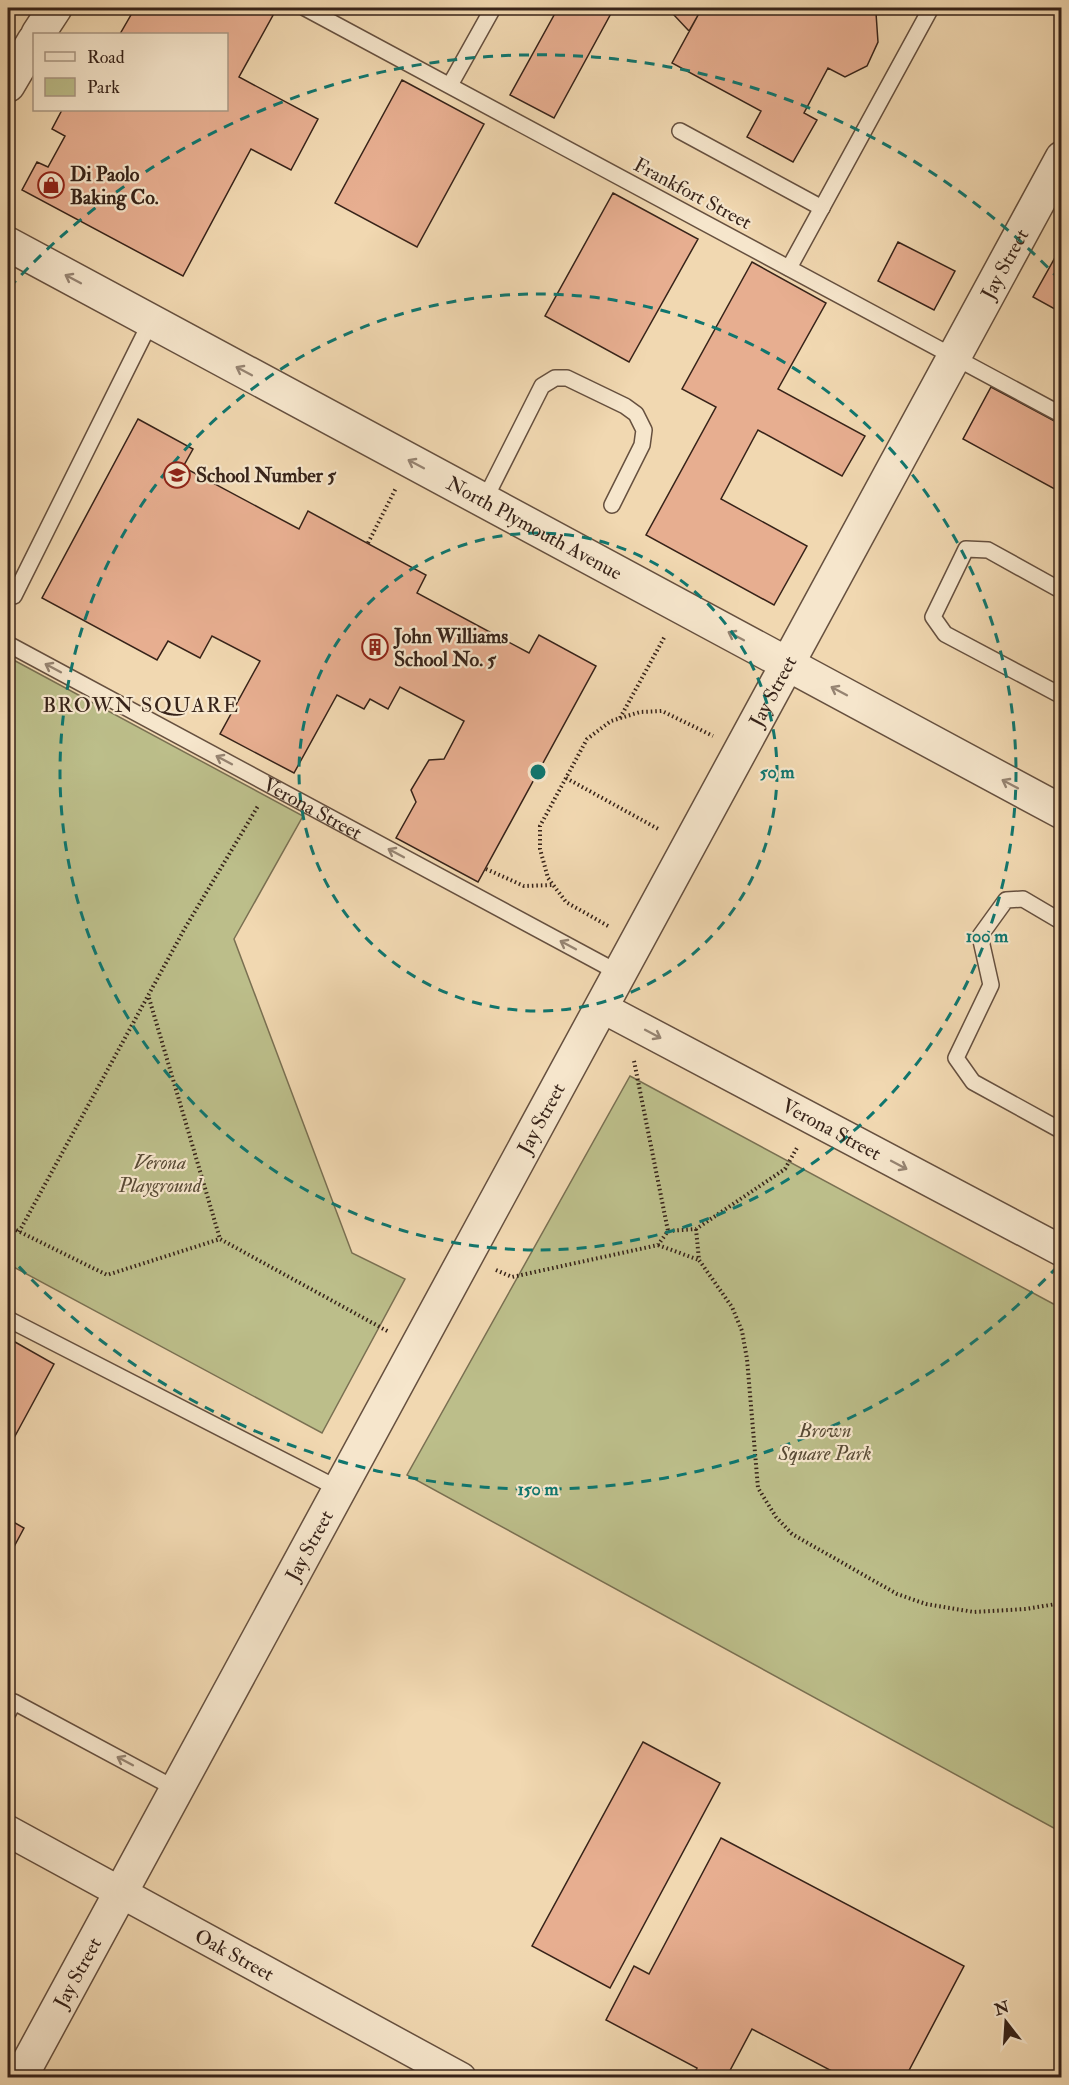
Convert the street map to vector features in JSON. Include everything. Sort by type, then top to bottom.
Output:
[{"type":"street","points":[[39,33],[55,8]]},
{"type":"street","points":[[8,85],[33,43]]},
{"type":"street","name":"Jay Street","points":[[20,2078],[787,663],[954,357],[1057,177]]},
{"type":"street","name":"North Plymouth Avenue","points":[[8,244],[1062,812]]},
{"type":"street","name":"Verona Street","points":[[601,1007],[1062,1251]]},
{"type":"street","name":"Oak Street","points":[[8,1831],[461,2078]]},
{"type":"lane","name":"Frankfort Street","points":[[305,8],[1062,415]]},
{"type":"lane","points":[[450,85],[493,8]]},
{"type":"lane","points":[[789,268],[931,8]]},
{"type":"lane","points":[[680,131],[822,207]]},
{"type":"lane","points":[[8,593],[14,596],[151,321]]},
{"type":"lane","points":[[484,501],[542,386],[555,378],[567,378],[625,406],[636,414],[644,430],[642,445],[612,504]]},
{"type":"lane","points":[[1062,591],[988,550],[966,549],[933,617],[945,634],[1062,696]]},
{"type":"lane","name":"Verona Street","points":[[8,644],[619,973]]},
{"type":"lane","points":[[1062,922],[1023,899],[1006,900],[980,936],[991,985],[956,1058],[973,1082],[1062,1131]]},
{"type":"lane","points":[[8,1319],[339,1489]]},
{"type":"lane","points":[[11,1707],[176,1789]]},
{"type":"path","points":[[368,543],[410,460]]},
{"type":"path","points":[[620,718],[681,606]]},
{"type":"path","points":[[636,942],[566,902],[548,878],[540,849],[540,826],[587,739],[610,720],[640,711],[662,711],[741,750]]},
{"type":"path","points":[[566,778],[688,846]]},
{"type":"path","points":[[19,1232],[185,928],[271,785]]},
{"type":"path","points":[[486,868],[524,886],[553,885]]},
{"type":"path","points":[[148,997],[220,1239],[416,1347]]},
{"type":"path","points":[[633,1055],[668,1231],[658,1245]]},
{"type":"path","points":[[668,1231],[696,1229],[785,1169],[812,1119]]},
{"type":"path","points":[[8,1226],[107,1275],[220,1239]]},
{"type":"path","points":[[696,1229],[699,1260],[732,1306],[742,1331],[747,1359],[758,1488],[776,1516],[792,1534],[897,1594],[926,1604],[974,1611],[1026,1609],[1062,1603]]},
{"type":"path","points":[[466,1256],[512,1277],[658,1245],[699,1260]]},
{"type":"green space","name":"Verona Playground","points":[[8,657],[303,816],[234,939],[352,1253],[405,1279],[322,1433],[8,1264]]},
{"type":"green space","name":"Brown Square Park","points":[[630,1076],[1061,1308],[1061,1832],[407,1475]]},
{"type":"building","points":[[135,8],[277,8],[239,77],[318,119],[291,170],[251,149],[183,276],[22,190],[37,162],[48,167],[65,136],[52,129],[61,111],[228,111],[228,33],[121,33]]},
{"type":"building","points":[[558,8],[614,8],[554,118],[510,95]]},
{"type":"building","points":[[677,8],[702,8],[689,31],[673,14]]},
{"type":"building","points":[[702,8],[865,8],[876,13],[878,42],[867,66],[845,77],[828,68],[804,113],[817,120],[793,162],[747,137],[761,111],[672,63]]},
{"type":"building","points":[[402,80],[484,124],[417,247],[335,203]]},
{"type":"building","points":[[613,193],[698,239],[629,362],[545,316]]},
{"type":"building","points":[[898,242],[955,271],[934,310],[878,281]]},
{"type":"building","points":[[1062,245],[1062,313],[1033,297]]},
{"type":"building","points":[[752,262],[826,303],[778,389],[865,436],[842,476],[758,430],[721,499],[807,546],[774,605],[646,535],[716,407],[682,389]]},
{"type":"building","points":[[991,387],[1062,425],[1062,493],[963,439]]},
{"type":"building","name":"John Williams School No. 5","points":[[138,419],[193,449],[183,467],[299,529],[308,511],[426,575],[417,593],[529,653],[539,635],[596,666],[478,882],[396,838],[416,802],[411,790],[429,760],[444,759],[464,721],[400,687],[388,709],[370,699],[364,709],[337,695],[294,773],[220,734],[260,661],[212,636],[200,658],[168,641],[157,660],[42,598]]},
{"type":"building","points":[[8,1338],[54,1364],[8,1449]]},
{"type":"building","points":[[8,1519],[24,1528],[8,1558]]},
{"type":"building","points":[[643,1742],[720,1783],[610,1988],[532,1946]]},
{"type":"building","points":[[721,1838],[964,1966],[905,2078],[845,2078],[752,2029],[726,2078],[692,2078],[697,2068],[606,2020],[634,1966],[649,1974]]},
{"type":"place","name":"Di Paolo Baking Co.","points":[[51,185]]},
{"type":"place","name":"School Number 5","points":[[177,475]]},
{"type":"place","name":"John Williams School No. 5","points":[[375,647]]},
{"type":"district","name":"BROWN SQUARE","points":[[141,705]]}]
